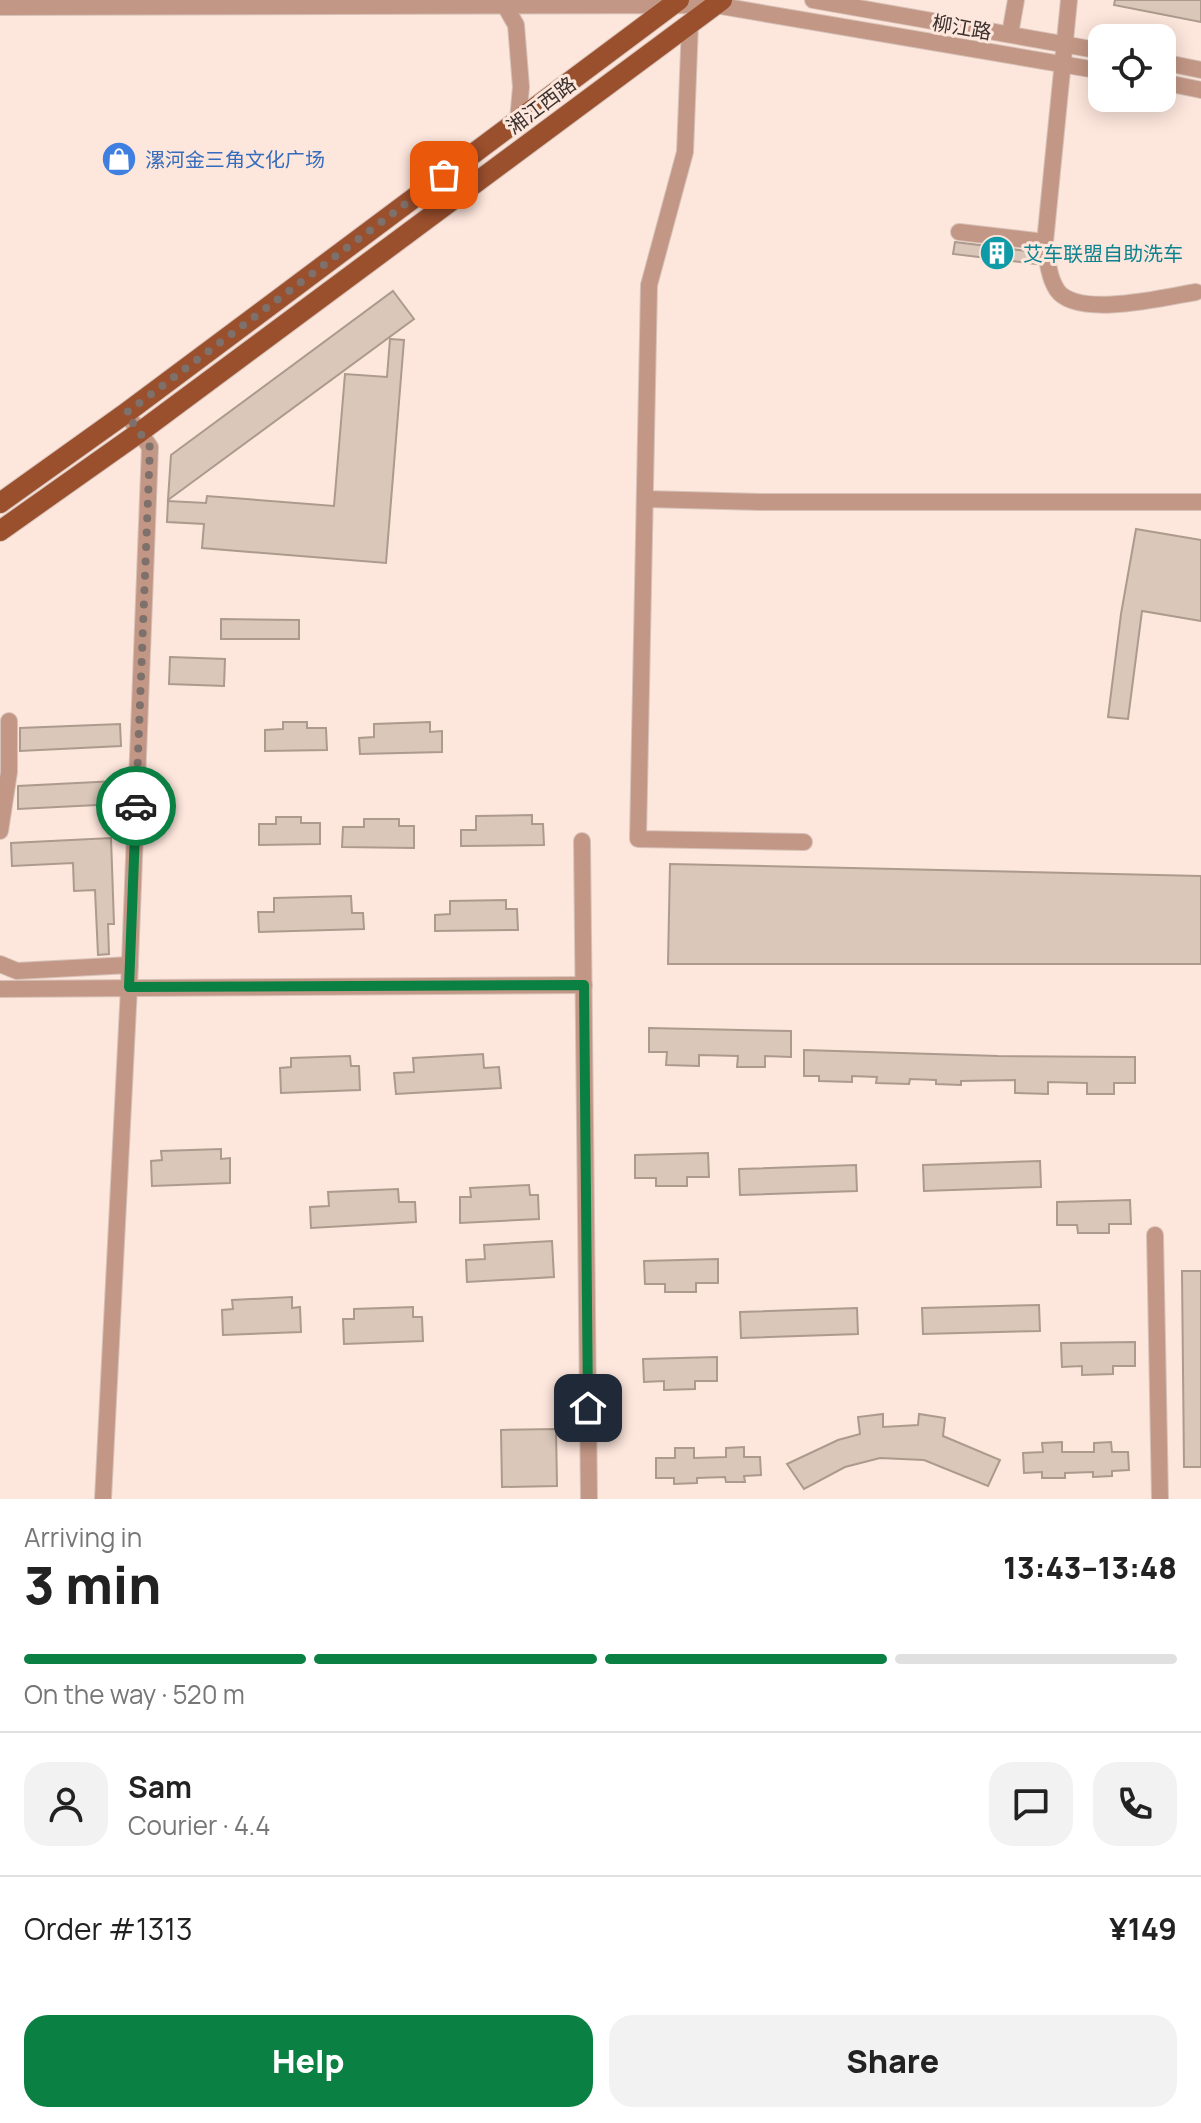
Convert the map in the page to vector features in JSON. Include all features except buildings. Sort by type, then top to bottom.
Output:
[{"type":"main road","name":"湘江西路","points":[[0,503],[126,413],[676,2]]},
{"type":"main road","name":"湘江西路","points":[[0,531],[140,432],[719,2]]},
{"type":"street","name":"柳江路","points":[[813,0],[1088,48]]},
{"type":"street","points":[[883,0],[894,14]]},
{"type":"street","points":[[1010,34],[1016,0]]},
{"type":"street","points":[[1069,0],[1045,242],[1049,270],[1056,289],[1074,302],[1126,303],[1196,292]]},
{"type":"street","name":"柳江路","points":[[0,7],[719,2],[1088,68]]},
{"type":"street","points":[[504,4],[516,25],[521,87],[518,120]]},
{"type":"street","points":[[690,24],[685,152],[649,285],[638,839],[804,842]]},
{"type":"street","points":[[1176,65],[1201,70]]},
{"type":"street","points":[[1176,85],[1201,90]]},
{"type":"street","points":[[959,232],[1045,242]]},
{"type":"street","points":[[103,1499],[130,965],[150,447],[126,413]]},
{"type":"street","points":[[645,499],[1201,502]]},
{"type":"street","points":[[0,831],[9,772],[9,721]]},
{"type":"street","points":[[582,841],[589,1499]]},
{"type":"street","points":[[0,964],[17,971],[130,965]]},
{"type":"street","points":[[0,989],[584,985]]},
{"type":"street","points":[[1155,1235],[1160,1499]]},
{"type":"way so far","points":[[136,806],[150,447],[126,413],[444,175]]},
{"type":"place","name":"漯河金三角文化广场","points":[[119,159]]},
{"type":"place","name":"艾车联盟自助洗车","points":[[997,253]]},
{"type":"route","points":[[136,806],[129,987],[584,985],[588,1408]]}]
